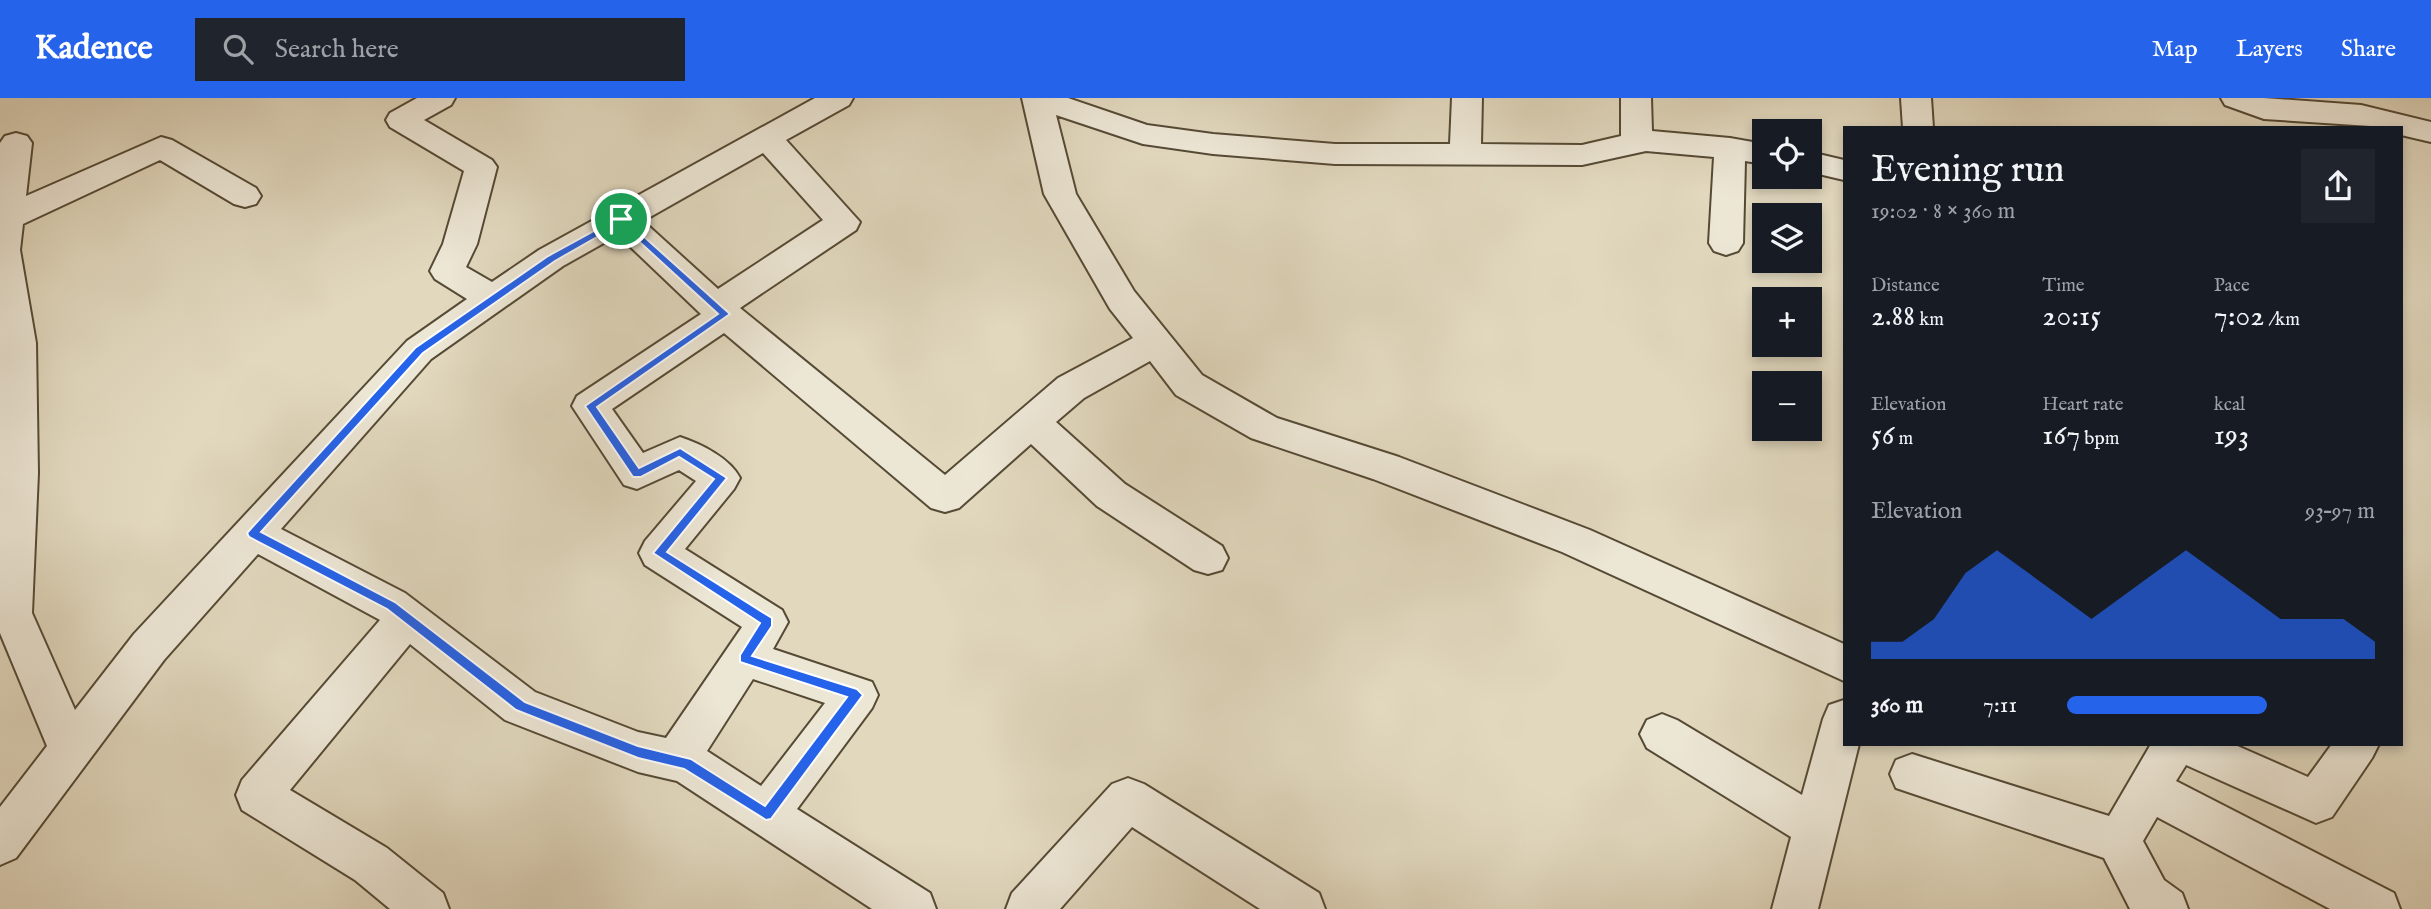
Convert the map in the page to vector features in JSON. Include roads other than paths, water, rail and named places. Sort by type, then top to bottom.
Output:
[{"type":"street","points":[[440,98],[401,120],[481,167],[460,244],[447,271],[493,299]]},
{"type":"street","points":[[0,843],[149,647],[419,350],[551,258],[838,98]]},
{"type":"street","points":[[1752,152],[1646,141],[1582,155],[1335,154],[1213,144],[1143,134],[1105,108],[1037,98],[1060,194],[1122,300],[1189,384],[1264,428],[1385,468],[1576,541],[1843,663]]},
{"type":"street","points":[[1465,156],[1467,98]]},
{"type":"street","points":[[1636,98],[1637,142]]},
{"type":"street","points":[[1916,98],[1919,126]]},
{"type":"street","points":[[2236,98],[2282,119],[2348,106],[2431,132]]},
{"type":"street","points":[[676,761],[768,622],[659,553],[722,478],[680,452],[637,474],[590,406],[845,222],[766,138]]},
{"type":"street","points":[[0,162],[16,143],[3,250],[18,343],[19,382],[19,473],[12,613],[71,750]]},
{"type":"street","points":[[7,218],[161,147],[245,196]]},
{"type":"street","points":[[1726,243],[1730,148]]},
{"type":"street","points":[[1822,165],[1843,170]]},
{"type":"street","points":[[621,219],[721,311],[945,497],[1071,388],[1155,342]]},
{"type":"street","points":[[1032,422],[1111,495],[1208,558]]},
{"type":"street","points":[[253,533],[391,605],[520,706],[638,752],[687,763],[913,909]]},
{"type":"street","points":[[407,618],[258,795],[372,864],[426,909]]},
{"type":"street","points":[[744,659],[857,695],[766,814]]},
{"type":"street","points":[[1795,909],[1843,723]]},
{"type":"street","points":[[1662,734],[1816,828]]},
{"type":"street","points":[[2119,841],[2173,746]]},
{"type":"street","points":[[2190,746],[2316,802],[2356,746]]},
{"type":"street","points":[[1912,774],[2119,841],[2148,896],[2165,909]]},
{"type":"street","points":[[2147,789],[2376,909]]},
{"type":"street","points":[[1029,909],[1128,799],[1302,909]]}]
